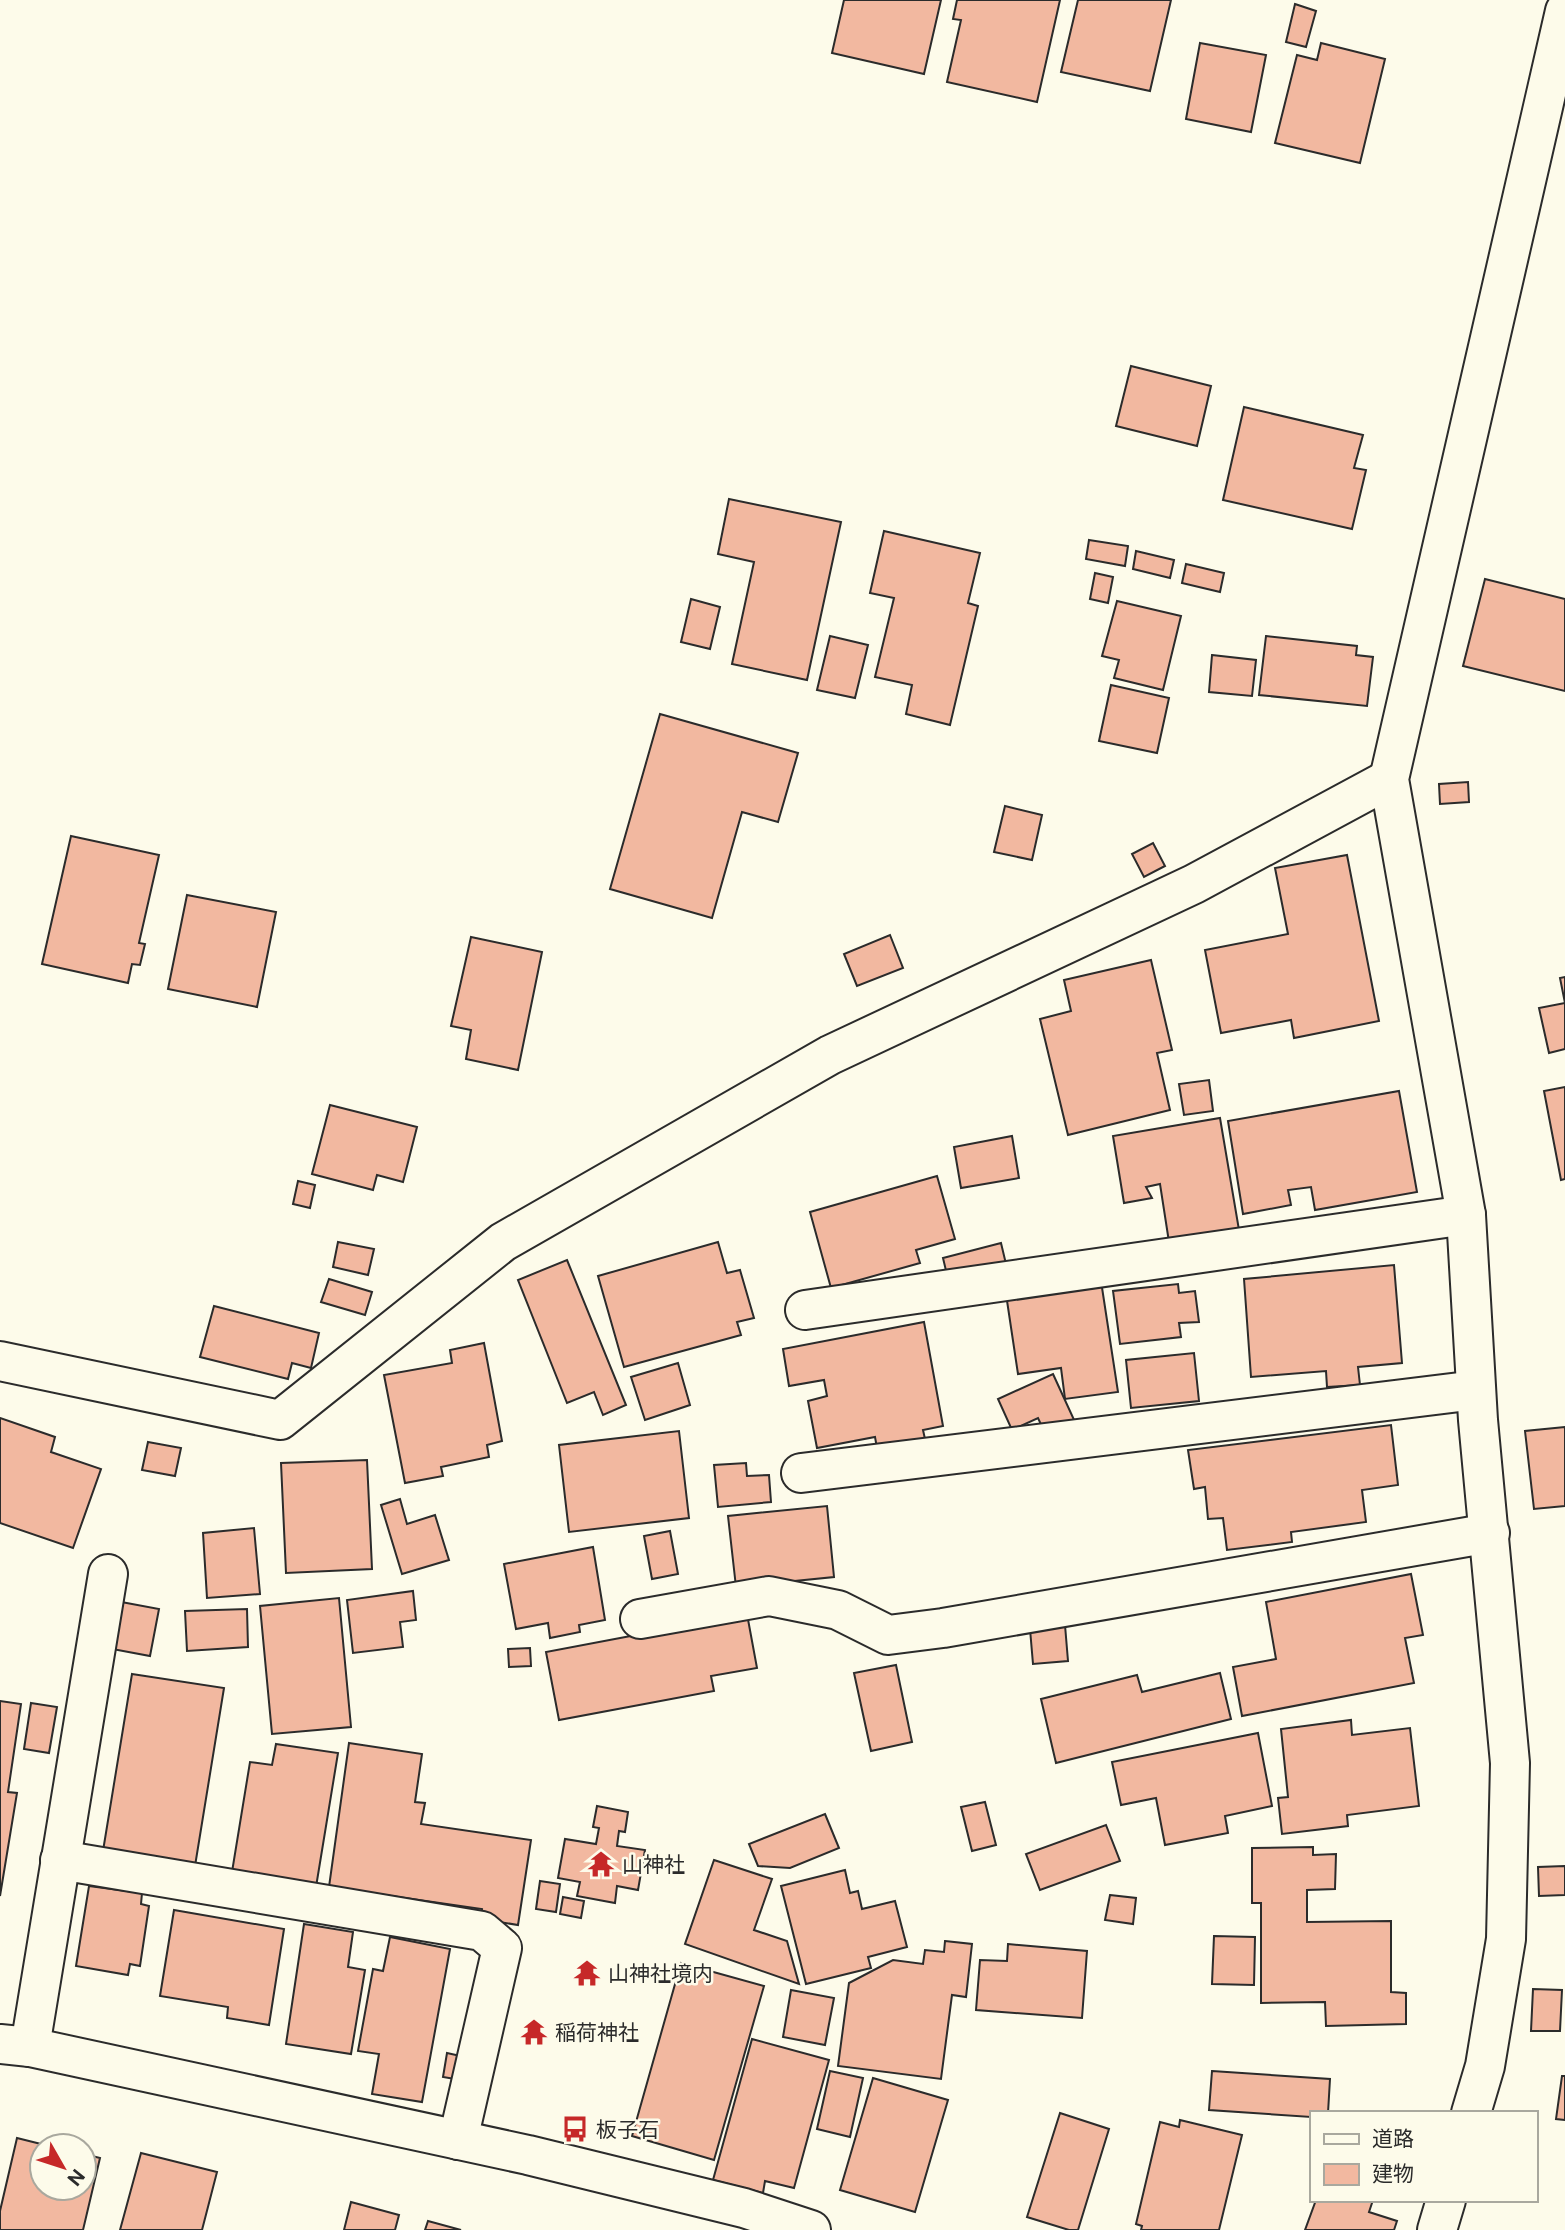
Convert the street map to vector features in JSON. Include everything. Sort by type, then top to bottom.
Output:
[{"type":"street","points":[[1546,0],[1565,4]]},
{"type":"street","points":[[1472,2111],[1485,2066],[1506,1939],[1510,1763],[1476,1390],[1466,1215],[1389,779],[1565,11]]},
{"type":"street","points":[[0,1361],[280,1420],[503,1242],[830,1055],[1194,884],[1389,779]]},
{"type":"street","points":[[805,1310],[1466,1215]]},
{"type":"street","points":[[801,1473],[1476,1390]]},
{"type":"street","points":[[640,1619],[769,1596],[838,1610],[888,1635],[943,1628],[1490,1532]]},
{"type":"street","points":[[108,1574],[60,1860],[15,2046],[458,2140],[744,2208],[811,2230]]},
{"type":"street","points":[[60,1860],[482,1931],[502,1948],[458,2140]]},
{"type":"street","points":[[1437,2230],[1445,2202]]},
{"type":"building","points":[[844,0],[941,0],[924,74],[832,53]]},
{"type":"building","points":[[957,0],[1060,0],[1037,102],[947,82],[961,20],[953,19]]},
{"type":"building","points":[[1078,0],[1171,0],[1150,91],[1061,72]]},
{"type":"building","points":[[1295,4],[1316,11],[1306,47],[1286,42]]},
{"type":"building","points":[[1200,43],[1266,55],[1251,132],[1186,119]]},
{"type":"building","points":[[1321,43],[1385,59],[1360,163],[1275,143],[1297,55],[1317,60]]},
{"type":"building","points":[[1131,366],[1211,386],[1197,446],[1116,426]]},
{"type":"building","points":[[1244,407],[1363,435],[1354,468],[1366,470],[1352,529],[1223,500]]},
{"type":"building","points":[[729,499],[841,522],[807,680],[732,664],[754,562],[718,554]]},
{"type":"building","points":[[884,531],[980,553],[968,603],[978,606],[950,725],[906,714],[912,685],[875,677],[894,598],[870,593]]},
{"type":"building","points":[[1089,540],[1128,546],[1125,566],[1086,559]]},
{"type":"building","points":[[1136,551],[1174,560],[1170,578],[1133,569]]},
{"type":"building","points":[[1186,564],[1224,573],[1220,592],[1182,583]]},
{"type":"building","points":[[1095,573],[1113,577],[1108,603],[1090,599]]},
{"type":"building","points":[[1485,579],[1565,599],[1565,691],[1463,666]]},
{"type":"building","points":[[691,599],[720,607],[710,649],[681,642]]},
{"type":"building","points":[[1117,601],[1181,616],[1163,690],[1114,678],[1119,660],[1102,656]]},
{"type":"building","points":[[830,636],[868,645],[855,698],[817,690]]},
{"type":"building","points":[[1266,636],[1357,646],[1356,655],[1373,657],[1367,706],[1259,695]]},
{"type":"building","points":[[1212,655],[1256,660],[1252,696],[1209,692]]},
{"type":"building","points":[[1111,685],[1169,698],[1157,753],[1099,741]]},
{"type":"building","points":[[660,714],[798,753],[778,822],[742,812],[712,918],[610,889]]},
{"type":"building","points":[[1468,782],[1469,802],[1440,804],[1439,784]]},
{"type":"building","points":[[1005,806],[1042,815],[1032,860],[994,852]]},
{"type":"building","points":[[71,836],[159,855],[139,943],[145,944],[140,965],[132,964],[128,983],[42,964]]},
{"type":"building","points":[[1153,843],[1165,866],[1144,877],[1132,854]]},
{"type":"building","points":[[1347,855],[1379,1021],[1294,1038],[1291,1020],[1221,1033],[1205,950],[1288,934],[1275,868]]},
{"type":"building","points":[[187,895],[276,912],[257,1007],[168,989]]},
{"type":"building","points":[[890,935],[903,968],[857,986],[844,954]]},
{"type":"building","points":[[471,937],[542,952],[518,1070],[466,1059],[471,1030],[451,1026]]},
{"type":"building","points":[[1151,960],[1172,1050],[1157,1053],[1170,1110],[1068,1135],[1040,1019],[1071,1011],[1064,980]]},
{"type":"building","points":[[1565,977],[1565,1003],[1560,978]]},
{"type":"building","points":[[1565,1003],[1565,1049],[1549,1053],[1539,1008]]},
{"type":"building","points":[[1209,1080],[1213,1111],[1184,1115],[1179,1084]]},
{"type":"building","points":[[1565,1087],[1565,1179],[1561,1180],[1544,1091]]},
{"type":"building","points":[[1399,1091],[1417,1192],[1315,1210],[1311,1187],[1288,1190],[1291,1205],[1243,1214],[1228,1121]]},
{"type":"building","points":[[330,1105],[417,1127],[403,1182],[377,1175],[373,1190],[312,1174]]},
{"type":"building","points":[[1220,1118],[1239,1230],[1169,1242],[1160,1184],[1146,1187],[1152,1198],[1124,1203],[1113,1136]]},
{"type":"building","points":[[1012,1136],[1019,1178],[961,1188],[954,1147]]},
{"type":"building","points":[[937,1176],[955,1239],[916,1250],[920,1263],[831,1288],[810,1212]]},
{"type":"building","points":[[298,1181],[315,1185],[310,1208],[293,1204]]},
{"type":"building","points":[[338,1242],[374,1249],[368,1275],[333,1267]]},
{"type":"building","points":[[718,1242],[727,1273],[740,1270],[754,1318],[737,1322],[741,1335],[624,1367],[598,1276]]},
{"type":"building","points":[[1001,1243],[1006,1264],[948,1279],[943,1258]]},
{"type":"building","points":[[567,1260],[626,1405],[603,1415],[594,1392],[567,1403],[518,1280]]},
{"type":"building","points":[[1394,1265],[1402,1363],[1358,1367],[1360,1385],[1327,1387],[1326,1371],[1251,1377],[1244,1279]]},
{"type":"building","points":[[329,1279],[372,1292],[365,1315],[321,1302]]},
{"type":"building","points":[[1101,1281],[1118,1392],[1065,1399],[1061,1368],[1018,1374],[1006,1294]]},
{"type":"building","points":[[1178,1284],[1179,1293],[1195,1291],[1199,1322],[1179,1323],[1181,1337],[1120,1344],[1113,1291]]},
{"type":"building","points":[[214,1306],[319,1333],[311,1368],[292,1363],[288,1379],[200,1357]]},
{"type":"building","points":[[924,1322],[943,1426],[923,1430],[925,1439],[877,1448],[875,1437],[817,1448],[808,1401],[827,1396],[824,1380],[789,1386],[783,1349]]},
{"type":"building","points":[[484,1343],[502,1441],[487,1445],[489,1457],[441,1467],[443,1476],[405,1483],[384,1375],[452,1363],[450,1350]]},
{"type":"building","points":[[1194,1353],[1199,1401],[1131,1408],[1126,1360]]},
{"type":"building","points":[[678,1363],[690,1405],[645,1420],[631,1377]]},
{"type":"building","points":[[1053,1374],[1075,1422],[1046,1435],[1038,1418],[1012,1430],[998,1399]]},
{"type":"building","points":[[0,1418],[55,1437],[51,1452],[101,1469],[73,1548],[0,1523]]},
{"type":"building","points":[[1391,1425],[1398,1485],[1362,1490],[1366,1522],[1291,1532],[1292,1542],[1227,1550],[1223,1518],[1208,1519],[1205,1487],[1194,1489],[1188,1450]]},
{"type":"building","points":[[1565,1427],[1565,1506],[1534,1509],[1525,1431]]},
{"type":"building","points":[[679,1431],[689,1518],[569,1532],[559,1445]]},
{"type":"building","points":[[148,1442],[181,1448],[175,1476],[142,1470]]},
{"type":"building","points":[[367,1460],[372,1569],[286,1573],[281,1463]]},
{"type":"building","points":[[746,1463],[747,1476],[769,1475],[771,1502],[718,1507],[714,1465]]},
{"type":"building","points":[[400,1499],[407,1524],[435,1515],[449,1560],[402,1574],[381,1505]]},
{"type":"building","points":[[827,1506],[834,1577],[736,1587],[728,1516]]},
{"type":"building","points":[[254,1528],[260,1594],[207,1598],[203,1533]]},
{"type":"building","points":[[670,1531],[678,1574],[652,1579],[644,1536]]},
{"type":"building","points":[[593,1547],[605,1620],[579,1625],[580,1632],[550,1638],[548,1623],[516,1629],[504,1564]]},
{"type":"building","points":[[1411,1574],[1423,1635],[1405,1638],[1414,1683],[1242,1716],[1233,1667],[1276,1659],[1266,1602]]},
{"type":"building","points":[[413,1591],[416,1620],[400,1622],[403,1647],[353,1653],[347,1600]]},
{"type":"building","points":[[339,1598],[351,1727],[272,1734],[260,1606]]},
{"type":"building","points":[[116,1601],[159,1609],[150,1656],[107,1648]]},
{"type":"building","points":[[247,1609],[248,1647],[187,1651],[185,1611]]},
{"type":"building","points":[[747,1614],[757,1668],[711,1676],[714,1691],[559,1720],[546,1652]]},
{"type":"building","points":[[1065,1625],[1068,1661],[1033,1664],[1030,1629]]},
{"type":"building","points":[[530,1648],[531,1666],[509,1667],[508,1649]]},
{"type":"building","points":[[896,1665],[912,1742],[871,1751],[854,1673]]},
{"type":"building","points":[[1220,1673],[1231,1719],[1056,1763],[1041,1699],[1137,1675],[1142,1692]]},
{"type":"building","points":[[132,1674],[224,1688],[195,1866],[103,1851]]},
{"type":"building","points":[[0,1701],[21,1704],[8,1792],[17,1793],[0,1896]]},
{"type":"building","points":[[31,1703],[57,1707],[49,1753],[24,1749]]},
{"type":"building","points":[[1351,1720],[1352,1735],[1410,1728],[1419,1806],[1347,1815],[1348,1826],[1282,1834],[1278,1798],[1288,1797],[1281,1729]]},
{"type":"building","points":[[1258,1733],[1272,1806],[1225,1816],[1228,1833],[1165,1845],[1156,1798],[1121,1805],[1112,1762]]},
{"type":"building","points":[[349,1743],[422,1754],[415,1802],[425,1803],[421,1824],[531,1840],[518,1925],[481,1919],[482,1909],[329,1887]]},
{"type":"building","points":[[276,1744],[338,1753],[316,1887],[232,1872],[250,1762],[272,1765]]},
{"type":"building","points":[[985,1802],[996,1845],[972,1851],[961,1807]]},
{"type":"building","name":"山神社","points":[[597,1806],[628,1812],[625,1832],[619,1831],[617,1846],[645,1850],[638,1890],[617,1886],[615,1903],[577,1896],[580,1882],[558,1878],[565,1839],[596,1844],[599,1828],[593,1827]]},
{"type":"building","points":[[825,1814],[839,1848],[790,1868],[758,1866],[749,1844]]},
{"type":"building","points":[[1106,1825],[1120,1861],[1040,1890],[1026,1854]]},
{"type":"building","points":[[1313,1847],[1313,1855],[1336,1854],[1335,1889],[1307,1890],[1307,1922],[1391,1921],[1391,1992],[1406,1993],[1406,2024],[1326,2026],[1325,2002],[1261,2003],[1261,1903],[1252,1903],[1252,1848]]},
{"type":"building","points":[[714,1860],[772,1879],[754,1930],[787,1941],[799,1984],[685,1944]]},
{"type":"building","points":[[1565,1866],[1565,1895],[1539,1896],[1538,1867]]},
{"type":"building","points":[[845,1870],[850,1893],[858,1891],[862,1909],[895,1901],[907,1947],[868,1957],[871,1968],[806,1984],[781,1886]]},
{"type":"building","points":[[540,1881],[560,1884],[556,1912],[536,1909]]},
{"type":"building","points":[[89,1886],[142,1893],[141,1904],[149,1906],[140,1966],[130,1964],[128,1975],[76,1966]]},
{"type":"building","points":[[1110,1895],[1136,1898],[1133,1924],[1105,1920]]},
{"type":"building","points":[[563,1897],[584,1901],[581,1918],[560,1914]]},
{"type":"building","points":[[174,1910],[284,1929],[269,2025],[227,2018],[228,2007],[160,1996]]},
{"type":"building","points":[[304,1924],[353,1932],[348,1967],[365,1970],[351,2054],[286,2044]]},
{"type":"building","points":[[1214,1936],[1255,1937],[1254,1985],[1212,1984]]},
{"type":"building","points":[[390,1937],[450,1949],[422,2102],[372,2094],[379,2054],[358,2051],[373,1969],[383,1971]]},
{"type":"building","points":[[945,1941],[972,1944],[966,1997],[952,1995],[941,2079],[838,2066],[849,1983],[893,1960],[923,1964],[925,1950],[944,1952]]},
{"type":"building","points":[[1008,1944],[1087,1951],[1082,2018],[976,2010],[980,1960],[1007,1961]]},
{"type":"building","points":[[681,1963],[764,1986],[714,2160],[632,2136]]},
{"type":"building","points":[[1533,1989],[1562,1990],[1560,2031],[1531,2031]]},
{"type":"building","points":[[791,1990],[834,1998],[825,2045],[783,2037]]},
{"type":"building","name":"稲荷神社","points":[[530,2024],[542,2027],[539,2040],[527,2037]]},
{"type":"building","points":[[752,2039],[829,2060],[794,2188],[765,2181],[763,2193],[713,2180]]},
{"type":"building","points":[[447,2053],[465,2057],[461,2080],[443,2077]]},
{"type":"building","points":[[830,2071],[863,2078],[850,2137],[817,2129]]},
{"type":"building","points":[[1212,2071],[1330,2079],[1328,2111],[1310,2111],[1310,2117],[1209,2110]]},
{"type":"building","points":[[1562,2076],[1565,2076],[1565,2120],[1556,2119]]},
{"type":"building","points":[[873,2078],[948,2100],[915,2212],[840,2190]]},
{"type":"building","points":[[1060,2113],[1109,2129],[1078,2230],[1069,2230],[1027,2217]]},
{"type":"building","points":[[1180,2120],[1242,2135],[1219,2230],[1141,2230],[1142,2226],[1136,2224],[1160,2122],[1179,2127]]},
{"type":"building","points":[[17,2138],[28,2141],[28,2202],[90,2202],[83,2230],[0,2230],[0,2211]]},
{"type":"building","points":[[141,2153],[217,2172],[202,2230],[120,2230]]},
{"type":"building","points":[[351,2202],[399,2215],[395,2230],[344,2230]]},
{"type":"building","points":[[1315,2202],[1372,2202],[1369,2212],[1397,2221],[1394,2230],[1305,2230]]},
{"type":"building","points":[[428,2221],[461,2230],[425,2230]]},
{"type":"place","name":"山神社","points":[[601,1864]]},
{"type":"place","name":"山神社境内","points":[[587,1973]]},
{"type":"place","name":"稲荷神社","points":[[534,2032]]},
{"type":"place","name":"板子石","points":[[575,2129]]}]
